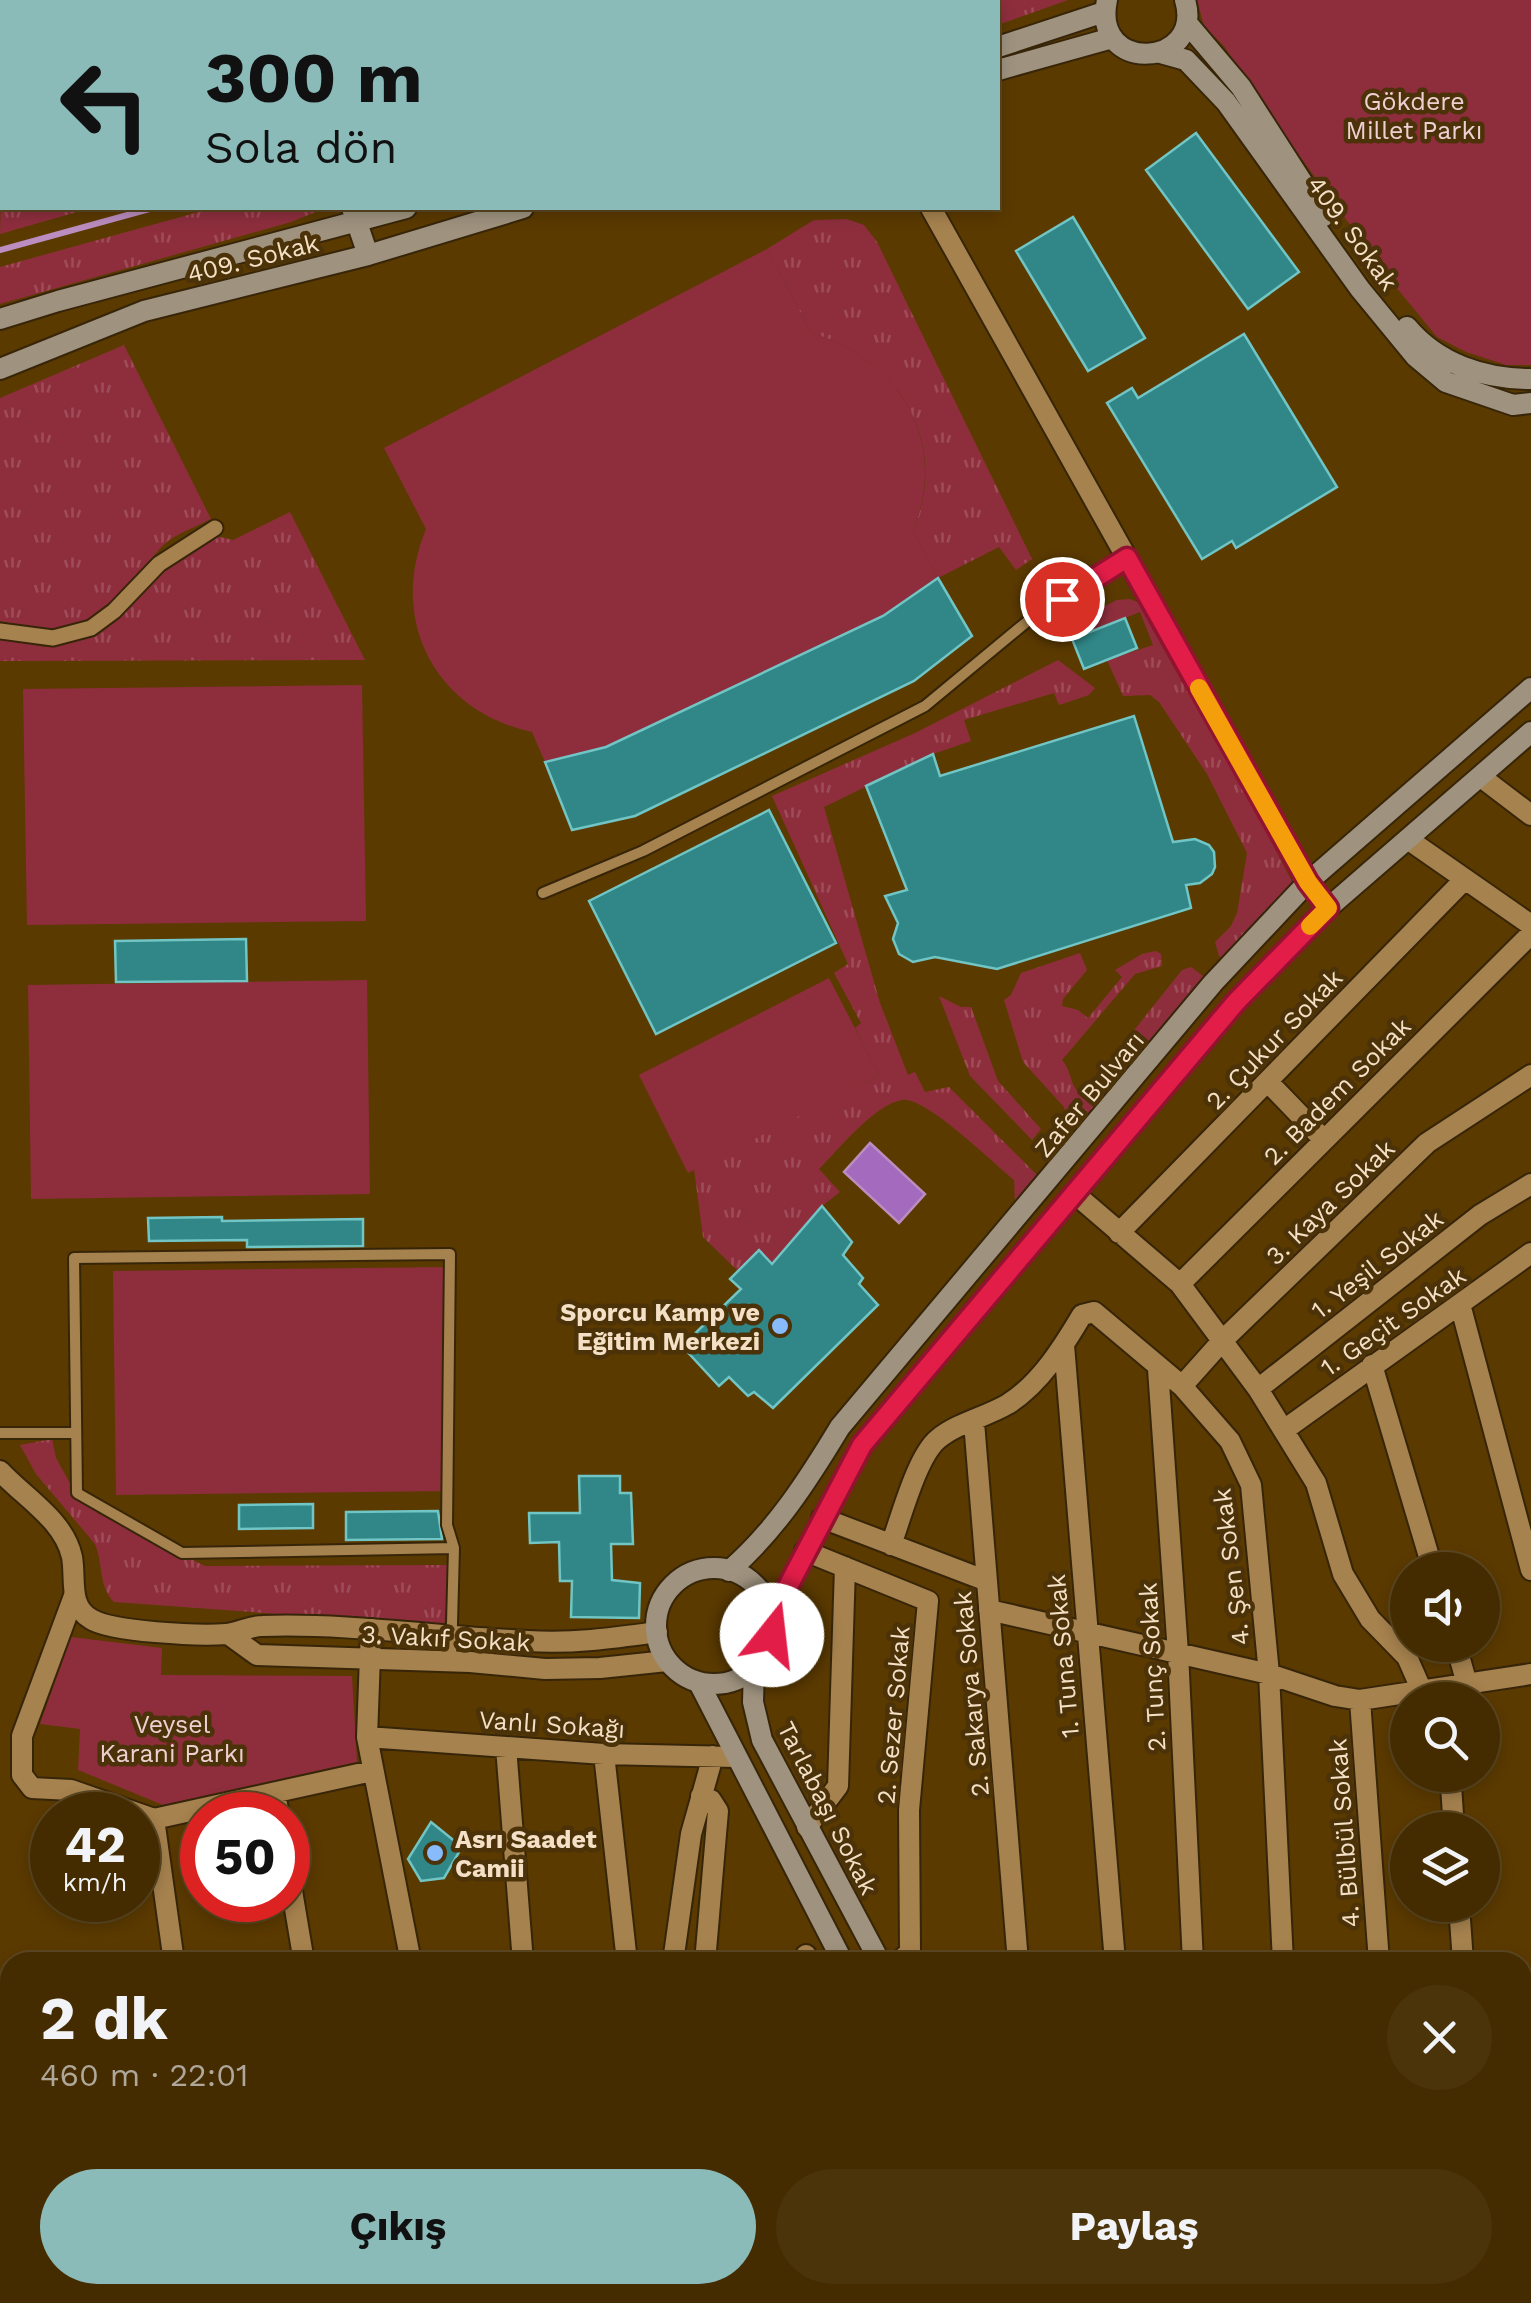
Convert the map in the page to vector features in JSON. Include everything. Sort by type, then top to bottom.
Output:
[{"type":"main road","points":[[1161,52],[1182,36],[1187,22],[1185,0]]},
{"type":"main road","points":[[1000,46],[1105,6],[1112,38],[1000,69]]},
{"type":"main road","name":"409. Sokak","points":[[1187,22],[1241,87],[1330,225],[1420,343],[1461,369],[1531,379]]},
{"type":"main road","name":"409. Sokak","points":[[1112,38],[1134,54],[1161,52],[1186,60],[1226,102],[1360,289],[1415,356],[1446,382],[1513,405],[1531,404]]},
{"type":"main road","name":"409. Sokak","points":[[0,319],[355,214],[389,210]]},
{"type":"main road","name":"409. Sokak","points":[[0,369],[144,311],[368,254],[515,210]]},
{"type":"main road","points":[[355,214],[368,254]]},
{"type":"main road","name":"Zafer Bulvarı","points":[[729,1571],[772,1529],[840,1428],[1213,984],[1308,882],[1531,688]]},
{"type":"main road","points":[[772,1617],[862,1445],[1236,1002],[1328,908],[1527,741]]},
{"type":"main road","points":[[702,1569],[729,1571],[754,1584],[766,1599],[772,1617],[766,1653],[754,1669],[738,1680],[718,1685],[699,1683],[681,1674],[658,1643],[660,1604],[684,1576],[702,1569]]},
{"type":"main road","name":"Tarlabaşı Sokak","points":[[754,1669],[753,1702],[762,1740],[875,1952]]},
{"type":"main road","points":[[699,1683],[838,1952]]},
{"type":"street","points":[[932,210],[1308,882],[1328,908]]},
{"type":"street","points":[[0,631],[53,638],[91,628],[114,611],[160,564],[215,528]]},
{"type":"street","points":[[1481,777],[1531,815]]},
{"type":"street","points":[[1409,840],[1531,924]]},
{"type":"street","name":"2. Çukur Sokak","points":[[1119,1233],[1464,880]]},
{"type":"street","name":"2. Badem Sokak","points":[[1180,1284],[1531,934]]},
{"type":"street","name":"3. Kaya Sokak","points":[[1182,1386],[1223,1340],[1427,1143],[1531,1075]]},
{"type":"street","points":[[1268,1082],[1323,1139]]},
{"type":"street","name":"1. Yeşil Sokak","points":[[1258,1389],[1480,1215],[1530,1191]]},
{"type":"street","points":[[1076,1194],[1180,1284],[1258,1389],[1316,1483],[1343,1574],[1370,1619],[1406,1657],[1411,1682]]},
{"type":"street","name":"1. Geçit Sokak","points":[[1284,1430],[1531,1254]]},
{"type":"street","points":[[1460,1304],[1531,1570]]},
{"type":"street","name":"4. Şen Sokak","points":[[891,1545],[926,1452],[938,1438],[1010,1403],[1030,1386],[1064,1345],[1082,1315],[1094,1312],[1182,1386],[1230,1442],[1250,1484],[1268,1674],[1282,1952]]},
{"type":"street","name":"1. Tuna Sokak","points":[[1064,1345],[1114,1952]]},
{"type":"street","points":[[1372,1365],[1428,1552]]},
{"type":"street","name":"2. Tunç Sokak","points":[[1158,1368],[1178,1653],[1193,1952]]},
{"type":"street","name":"2. Sakarya Sokak","points":[[974,1422],[1017,1952]]},
{"type":"street","points":[[0,1471],[22,1496],[57,1524],[72,1556],[74,1596],[22,1736],[22,1775],[32,1788],[77,1792]]},
{"type":"street","points":[[822,1518],[987,1582]]},
{"type":"street","name":"2. Sezer Sokak","points":[[805,1550],[928,1600],[909,1810],[910,1952]]},
{"type":"street","points":[[807,1827],[838,1786],[846,1567]]},
{"type":"street","points":[[74,1596],[86,1617],[107,1628]]},
{"type":"street","points":[[989,1610],[1268,1674],[1336,1696],[1360,1700],[1390,1697]]},
{"type":"street","name":"3. Vakıf Sokak","points":[[60,1633],[74,1627],[228,1634],[258,1626],[530,1642],[589,1641],[657,1632]]},
{"type":"street","points":[[371,1630],[367,1737],[409,1952]]},
{"type":"street","name":"3. Vakıf Sokak","points":[[228,1634],[257,1655],[545,1668],[600,1668],[667,1660]]},
{"type":"street","points":[[1480,1682],[1531,1674]]},
{"type":"street","name":"4. Bülbül Sokak","points":[[1360,1700],[1378,1952]]},
{"type":"street","name":"Vanlı Sokağı","points":[[367,1737],[604,1754],[735,1757]]},
{"type":"street","points":[[506,1746],[522,1952]]},
{"type":"street","points":[[604,1754],[627,1952]]},
{"type":"street","points":[[674,1952],[691,1834],[713,1756]]},
{"type":"street","points":[[279,1792],[372,1771]]},
{"type":"street","points":[[702,1796],[711,1800],[718,1811],[706,1952]]},
{"type":"street","points":[[160,1861],[173,1952]]},
{"type":"street","points":[[297,1922],[302,1952]]},
{"type":"street","points":[[1460,1922],[1462,1952]]},
{"type":"lane","points":[[543,893],[643,851],[926,706],[1029,620],[1127,558]]},
{"type":"lane","points":[[451,1661],[454,1548],[447,1525],[450,1254],[74,1258],[77,1493],[182,1552],[454,1548]]},
{"type":"lane","points":[[0,1432],[75,1433]]},
{"type":"green space","points":[[1000,0],[1068,0],[1000,24]]},
{"type":"green space","name":"Gökdere Millet Parkı","points":[[1197,0],[1531,0],[1531,365],[1506,365],[1437,337],[1276,124],[1224,46],[1204,26]]},
{"type":"green space","points":[[1,210],[84,210],[0,234]]},
{"type":"green space","points":[[206,210],[318,210],[291,222],[0,304],[0,267]]},
{"type":"green space","points":[[847,219],[864,225],[877,242],[1032,559],[1016,570],[999,547],[938,578],[913,530],[923,497],[925,466],[920,436],[909,408],[892,383],[869,362],[842,345],[811,333],[767,249],[814,220]]},
{"type":"green space","points":[[767,249],[811,333],[842,345],[869,362],[891,383],[908,408],[920,435],[925,465],[923,497],[913,530],[938,578],[883,616],[606,747],[545,762],[532,732],[498,721],[469,704],[446,683],[428,657],[417,628],[413,596],[416,563],[426,529],[384,448]]},
{"type":"green space","points":[[124,345],[211,519],[164,545],[122,595],[78,626],[44,630],[0,621],[0,398]]},
{"type":"green space","points":[[290,512],[365,660],[0,661],[0,638],[45,647],[95,635],[120,617],[168,564],[218,533],[233,540]]},
{"type":"green space","points":[[1130,599],[1152,614],[1297,891],[1224,961],[1215,942],[1231,926],[1237,913],[1247,853],[1207,774],[1159,702],[1150,695],[1123,696],[1107,660],[1153,645],[1140,612],[1072,639],[1064,626],[1117,600]]},
{"type":"green space","points":[[1058,660],[1095,688],[1089,695],[1059,705],[1054,693],[964,720],[971,741],[933,754],[824,807],[880,1003],[908,1075],[915,1072],[925,1092],[949,1087],[1041,1179],[1015,1205],[1014,1180],[975,1146],[926,1108],[902,1100],[891,1103],[846,1140],[819,1169],[840,1192],[822,1206],[772,1264],[758,1251],[738,1271],[703,1237],[694,1169],[879,1075],[855,1028],[861,1023],[834,973],[848,964],[772,796],[915,733]]},
{"type":"green space","points":[[362,685],[366,921],[27,925],[23,689]]},
{"type":"green space","points":[[1080,953],[1087,970],[1063,999],[1062,1006],[1078,1010],[1088,1018],[1122,977],[1115,970],[1142,954],[1161,954],[1162,966],[1135,974],[1062,1060],[1079,1093],[1084,1093],[1182,970],[1191,967],[1207,979],[1072,1138],[1064,1107],[1023,1062],[1004,1000],[1011,995],[1021,973]]},
{"type":"green space","points":[[829,978],[879,1075],[688,1173],[639,1075]]},
{"type":"green space","points":[[367,980],[370,1194],[31,1199],[28,985]]},
{"type":"green space","points":[[939,996],[961,1007],[971,1007],[998,1081],[1041,1129],[1032,1140],[970,1076]]},
{"type":"green space","points":[[448,1267],[451,1491],[116,1495],[113,1271]]},
{"type":"green space","points":[[52,1439],[56,1458],[78,1498],[99,1514],[205,1566],[451,1565],[444,1626],[114,1602],[106,1590],[95,1544],[36,1474],[20,1445]]},
{"type":"green space","name":"Veysel Karani Parkı","points":[[71,1637],[162,1648],[161,1675],[352,1676],[357,1762],[222,1792],[180,1792],[180,1801],[163,1805],[160,1792],[131,1792],[78,1770],[80,1729],[40,1724]]},
{"type":"shaded area","points":[[870,1143],[925,1194],[899,1223],[844,1172]]},
{"type":"building","points":[[1196,133],[1299,272],[1248,309],[1146,170]]},
{"type":"building","points":[[1073,217],[1145,338],[1088,371],[1016,251]]},
{"type":"building","points":[[1244,334],[1337,487],[1236,548],[1232,541],[1202,559],[1107,403],[1132,388],[1138,398]]},
{"type":"building","points":[[938,578],[972,636],[914,681],[635,816],[572,830],[545,762],[606,747],[883,616]]},
{"type":"building","points":[[1125,618],[1137,648],[1084,669],[1072,639]]},
{"type":"building","points":[[1134,716],[1173,842],[1195,839],[1214,852],[1212,874],[1200,883],[1186,885],[1191,908],[997,969],[935,957],[913,962],[899,954],[893,939],[898,923],[885,896],[907,890],[866,786],[933,754],[940,776]]},
{"type":"building","points":[[769,810],[836,943],[656,1034],[589,901]]},
{"type":"building","points":[[246,939],[247,981],[116,982],[115,941]]},
{"type":"building","name":"Sporcu Kamp ve Eğitim Merkezi","points":[[822,1206],[852,1242],[843,1255],[863,1278],[859,1284],[878,1305],[773,1408],[754,1392],[748,1396],[729,1377],[719,1386],[682,1346],[741,1289],[730,1279],[759,1250],[772,1264]]},
{"type":"building","points":[[222,1217],[222,1221],[363,1219],[363,1246],[247,1247],[247,1240],[149,1241],[148,1218]]},
{"type":"building","points":[[579,1476],[620,1476],[620,1493],[631,1493],[633,1544],[611,1544],[612,1580],[640,1583],[639,1618],[571,1617],[572,1581],[560,1581],[559,1542],[530,1543],[529,1513],[580,1513]]},
{"type":"building","points":[[313,1504],[313,1528],[239,1529],[239,1505]]},
{"type":"building","points":[[438,1511],[442,1539],[346,1540],[346,1512]]},
{"type":"building","name":"Asrı Saadet Camii","points":[[431,1822],[462,1847],[444,1878],[421,1881],[408,1859]]},
{"type":"waterway","points":[[0,250],[146,210]]},
{"type":"slow traffic","points":[[1199,688],[1308,882],[1328,908],[1310,926]]},
{"type":"place","name":"Sporcu Kamp ve Eğitim Merkezi","points":[[780,1326]]},
{"type":"place","name":"Asrı Saadet Camii","points":[[435,1853]]},
{"type":"route","points":[[772,1635],[772,1617],[862,1445],[1236,1002],[1328,908],[1308,882],[1127,558],[1062,599]]}]
